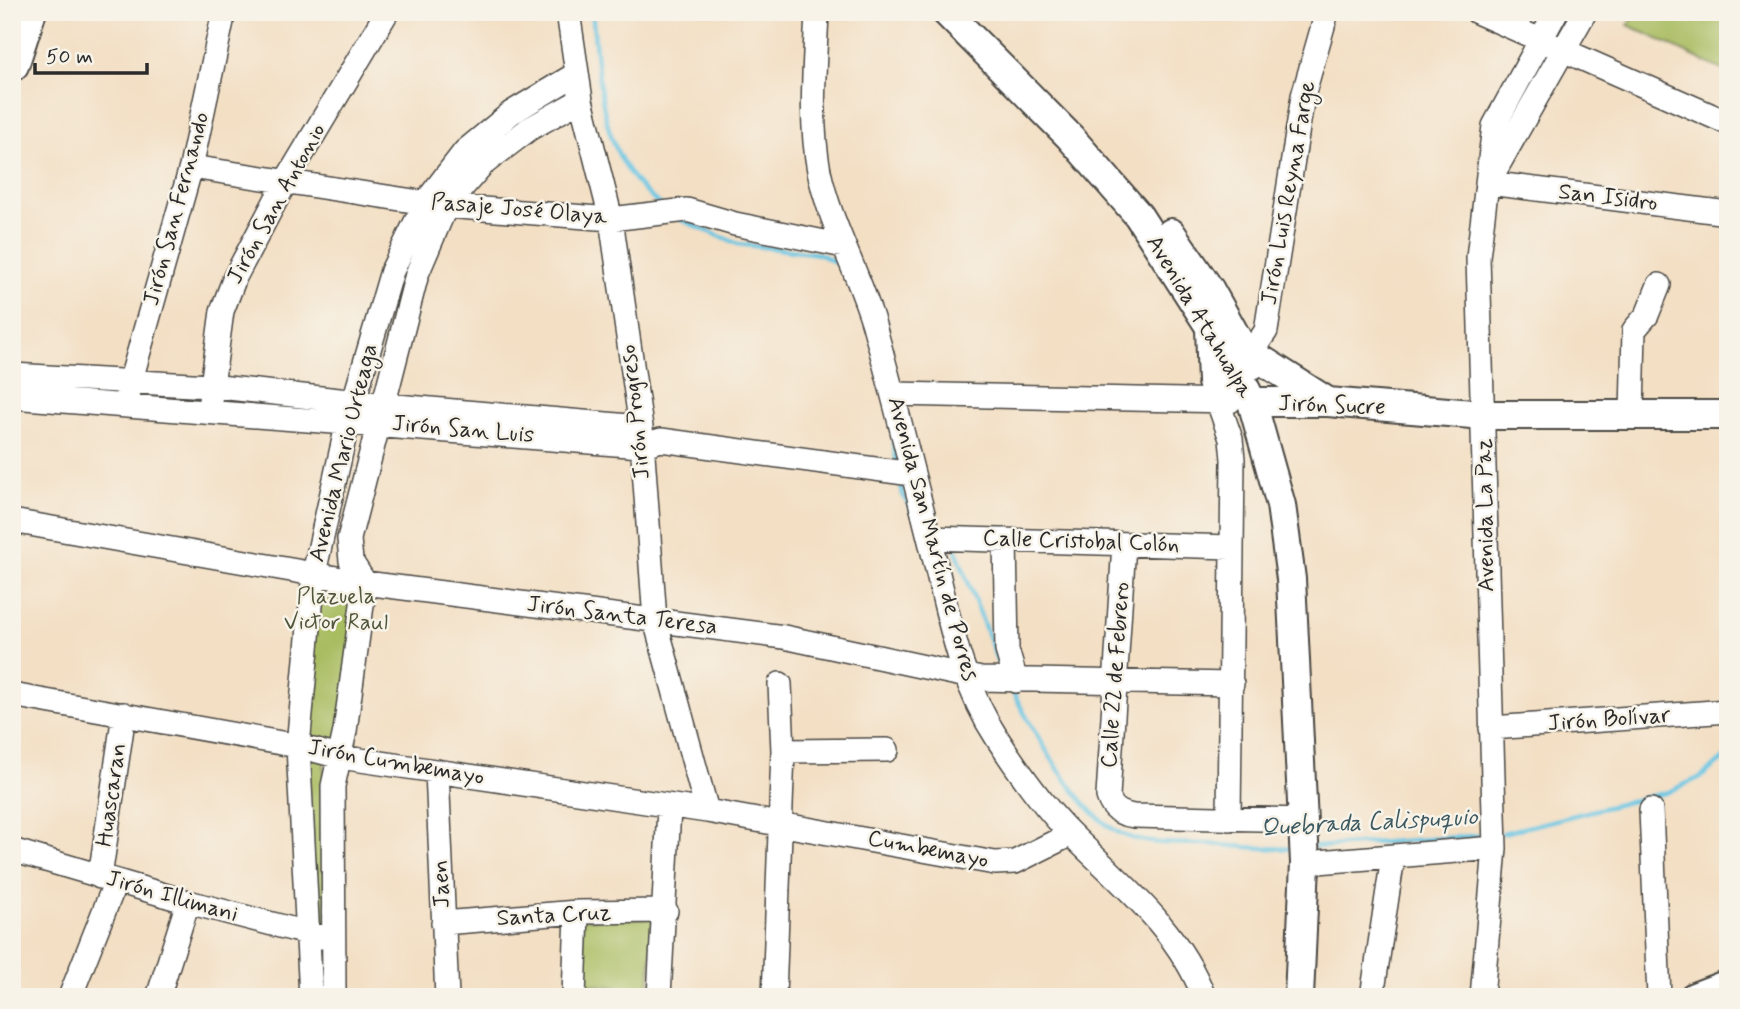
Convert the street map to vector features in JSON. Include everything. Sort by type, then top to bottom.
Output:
[{"type":"highway","points":[[12,64],[29,12]]},
{"type":"main road","name":"Avenida Atahualpa","points":[[946,12],[1070,137],[1138,215],[1210,329],[1238,354]]},
{"type":"main road","name":"Avenida Atahualpa","points":[[973,12],[1080,124],[1150,204],[1210,289],[1261,403],[1286,535],[1291,579],[1300,808],[1304,846],[1299,997]]},
{"type":"main road","points":[[1210,329],[1212,382],[1217,400]]},
{"type":"main road","points":[[1238,354],[1328,402]]},
{"type":"main road","name":"Jirón Sucre","points":[[1261,403],[1328,402],[1484,415],[1728,415]]},
{"type":"main road","points":[[1694,997],[1728,984]]},
{"type":"street","name":"Jirón San Fernando","points":[[127,393],[191,167],[224,12]]},
{"type":"street","name":"Jirón San Antonio","points":[[209,411],[210,386],[222,312],[235,277],[286,181],[387,12]]},
{"type":"street","name":"Jirón Progreso","points":[[568,12],[581,100],[611,219],[641,436],[655,620],[706,811]]},
{"type":"street","name":"Avenida San Martín de Porres","points":[[817,12],[813,107],[820,172],[844,246],[863,286],[894,394],[901,473],[930,538],[964,675],[995,735],[1030,787],[1071,834],[1150,911],[1177,945],[1204,997]]},
{"type":"street","name":"Jirón Luis Reyna Farge","points":[[1238,354],[1259,341],[1266,331],[1303,96],[1327,12]]},
{"type":"street","points":[[1477,12],[1728,123]]},
{"type":"street","name":"Avenida La Paz","points":[[1482,997],[1495,839],[1478,257],[1494,126],[1556,12]]},
{"type":"street","name":"Avenida La Paz","points":[[1488,183],[1584,12]]},
{"type":"street","name":"Avenida Mario Urteaga","points":[[334,997],[321,936],[298,746],[314,573],[351,411],[392,271],[436,205],[465,151],[511,113],[576,74]]},
{"type":"street","name":"Avenida Mario Urteaga","points":[[312,997],[321,936],[333,786],[340,757],[365,583],[351,561],[349,539],[436,205],[529,129],[581,100]]},
{"type":"street","name":"Pasaje José Olaya","points":[[191,167],[436,205],[611,219],[679,210],[844,246]]},
{"type":"street","name":"San Isidro","points":[[1488,183],[1728,213]]},
{"type":"street","points":[[1632,415],[1634,330],[1647,315],[1659,285]]},
{"type":"street","name":"Jirón San Luis","points":[[12,375],[127,393],[209,411],[351,411]]},
{"type":"street","name":"Jirón San Luis","points":[[12,397],[127,393],[210,386],[351,411],[641,436],[901,473]]},
{"type":"street","name":"Jirón Sucre","points":[[894,394],[1261,403]]},
{"type":"street","name":"Avenida Atahualpa","points":[[1217,400],[1231,439],[1232,684],[1229,819]]},
{"type":"street","name":"Jirón Santa Teresa","points":[[12,521],[365,583],[784,637],[964,675],[1009,681],[1232,684]]},
{"type":"street","name":"Calle Cristobal Colón","points":[[930,538],[1231,547]]},
{"type":"street","points":[[1005,540],[1009,681]]},
{"type":"street","name":"Calle 22 de Febrero","points":[[1124,544],[1108,796],[1112,806],[1124,814],[1134,816],[1229,819]]},
{"type":"street","points":[[774,997],[783,751],[780,684]]},
{"type":"street","name":"Jirón Cumbemayo","points":[[12,695],[298,746],[340,757],[780,824]]},
{"type":"street","name":"Jirón Bolívar","points":[[1491,728],[1728,711]]},
{"type":"street","name":"Huascaran","points":[[70,997],[108,879],[124,714]]},
{"type":"street","points":[[783,751],[887,750]]},
{"type":"street","name":"Jaen","points":[[437,771],[447,997]]},
{"type":"street","points":[[659,997],[666,911],[669,808]]},
{"type":"street","points":[[1651,810],[1658,997]]},
{"type":"street","points":[[1229,819],[1304,846],[1393,858],[1495,839]]},
{"type":"street","name":"Cumbemayo","points":[[780,824],[995,863],[1015,862],[1071,834]]},
{"type":"street","name":"Jirón Illimani","points":[[12,849],[188,902],[321,936]]},
{"type":"street","points":[[1372,997],[1393,858]]},
{"type":"street","points":[[158,997],[188,902]]},
{"type":"street","name":"Santa Cruz","points":[[443,923],[576,912],[666,911]]},
{"type":"street","points":[[574,997],[576,912]]},
{"type":"green space","points":[[1637,12],[1728,12],[1728,73],[1628,25]]},
{"type":"green space","name":"Plazuela Victor Raul","points":[[316,580],[364,593],[336,750],[295,738]]},
{"type":"green space","points":[[303,753],[324,755],[328,933],[315,930]]},
{"type":"green space","points":[[654,918],[649,991],[582,983],[582,919]]},
{"type":"waterway","name":"Quebrada Calispuquio","points":[[592,12],[601,92],[614,143],[625,166],[640,187],[661,205]]},
{"type":"waterway","name":"Quebrada Calispuquio","points":[[679,219],[738,244],[820,254],[843,267]]},
{"type":"waterway","name":"Quebrada Calispuquio","points":[[893,442],[897,464]]},
{"type":"waterway","name":"Quebrada Calispuquio","points":[[900,480],[903,495],[914,513]]},
{"type":"waterway","name":"Quebrada Calispuquio","points":[[956,550],[1002,673]]},
{"type":"waterway","name":"Quebrada Calispuquio","points":[[1010,687],[1044,747],[1074,791],[1107,825],[1124,835],[1144,841],[1166,843],[1296,848]]},
{"type":"waterway","name":"Quebrada Calispuquio","points":[[1503,833],[1668,792],[1701,777],[1728,755]]},
{"type":"waterway","name":"Quebrada Calispuquio","points":[[1315,847],[1488,835]]}]
